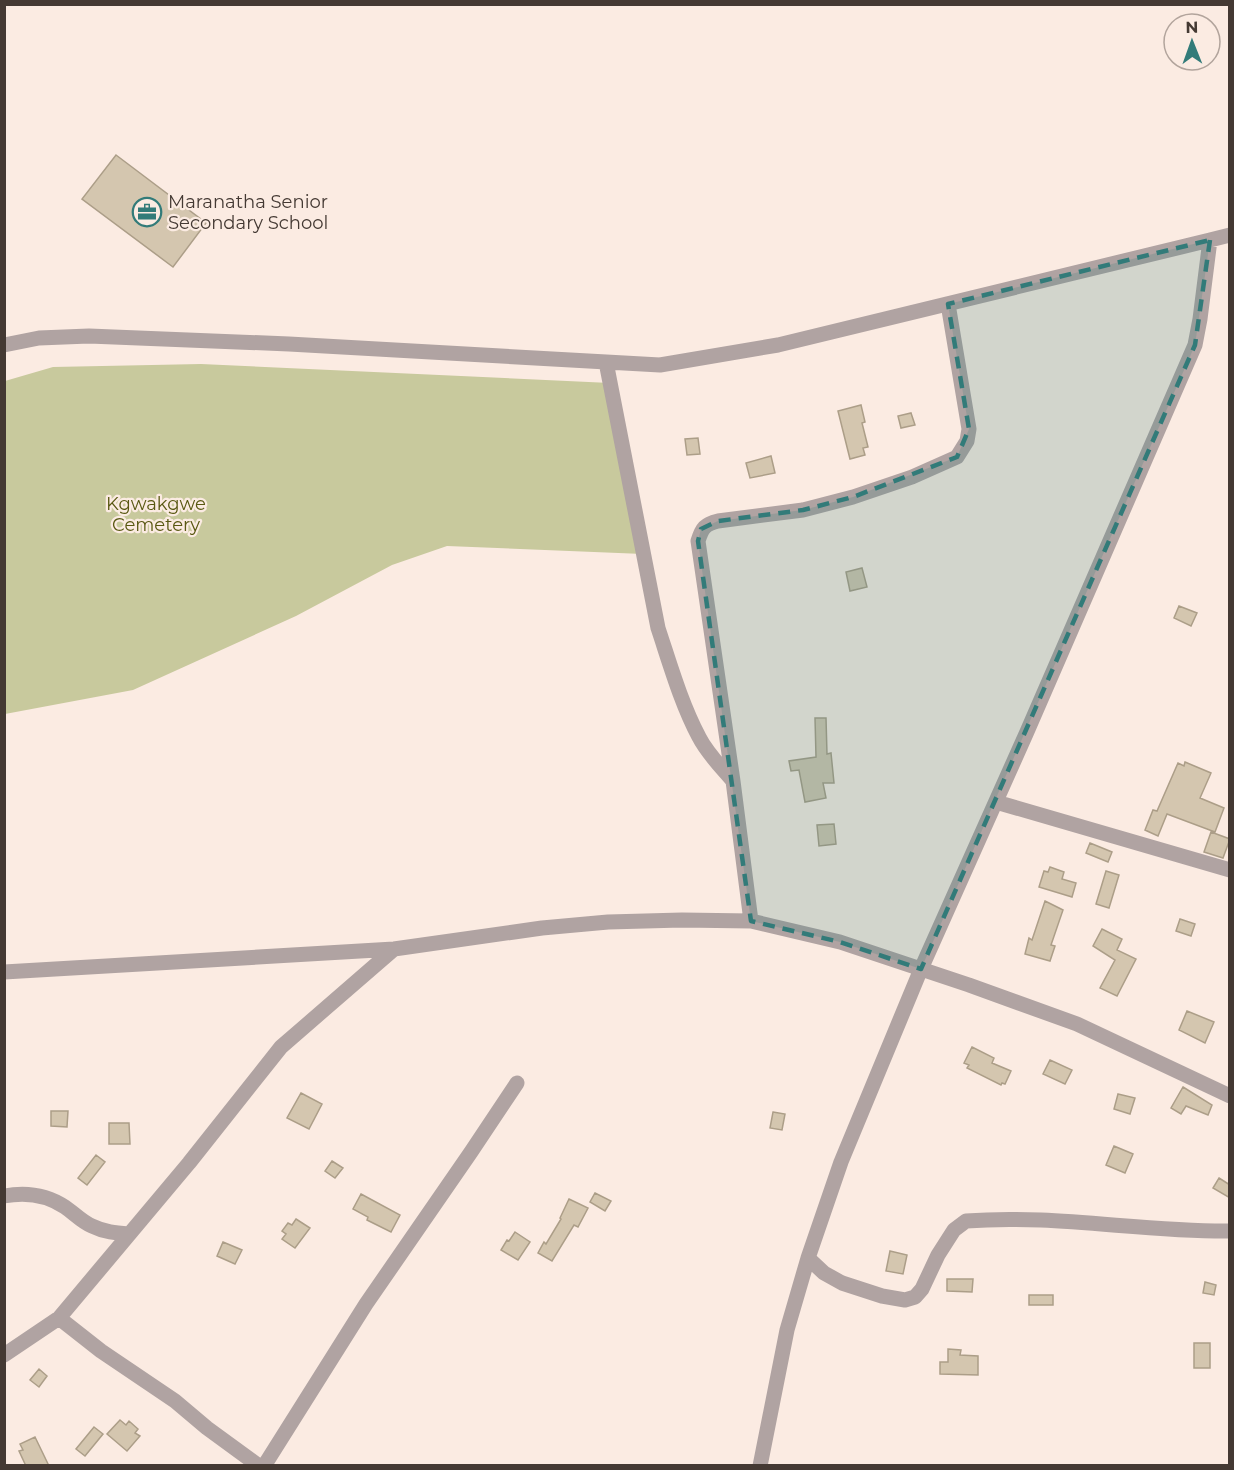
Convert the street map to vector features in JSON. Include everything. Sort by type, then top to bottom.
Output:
[{"type":"street","points":[[4,345],[39,338],[89,336],[289,344],[660,365],[767,347],[1230,235]]},
{"type":"street","points":[[760,1466],[787,1330],[808,1258],[841,1162],[921,969],[1195,345],[1210,240]]},
{"type":"street","points":[[751,921],[698,541],[701,529],[708,523],[803,510],[853,498],[912,477],[957,457],[967,441],[969,429],[948,304]]},
{"type":"street","points":[[606,362],[658,628],[699,737],[733,781]]},
{"type":"street","points":[[996,802],[1230,870]]},
{"type":"street","points":[[4,972],[394,949],[542,928],[608,922],[751,921],[840,942],[1077,1024],[1230,1096]]},
{"type":"street","points":[[4,1355],[59,1318],[281,1047],[394,949]]},
{"type":"street","points":[[264,1466],[366,1304],[517,1083]]},
{"type":"street","points":[[4,1196],[29,1194],[44,1197],[62,1205],[90,1226],[110,1232],[129,1234]]},
{"type":"street","points":[[808,1258],[824,1273],[842,1283],[882,1296],[905,1300],[915,1297],[922,1289],[954,1230],[966,1221],[1058,1221],[1199,1232],[1230,1232]]},
{"type":"street","points":[[59,1318],[101,1351],[175,1401],[259,1466]]},
{"type":"highlighted area","points":[[1210,240],[1195,345],[921,969],[840,942],[751,921],[698,541],[701,529],[718,521],[803,510],[853,497],[957,457],[969,429],[948,304]]},
{"type":"green space","name":"Kgwakgwe Cemetery","points":[[201,364],[610,383],[643,554],[447,546],[392,565],[296,616],[133,690],[5,714],[5,381],[53,367]]},
{"type":"building","points":[[116,155],[206,223],[173,267],[82,199]]},
{"type":"building","points":[[861,405],[865,422],[862,423],[868,447],[863,448],[865,455],[850,459],[838,411]]},
{"type":"building","points":[[911,413],[915,425],[901,428],[898,416]]},
{"type":"building","points":[[698,438],[700,454],[687,455],[685,439]]},
{"type":"building","points":[[771,456],[775,473],[750,478],[746,463]]},
{"type":"building","points":[[862,568],[867,587],[850,591],[846,572]]},
{"type":"building","points":[[1179,606],[1197,613],[1191,626],[1174,618]]},
{"type":"building","points":[[815,718],[826,718],[827,754],[831,753],[834,783],[823,783],[826,798],[805,802],[799,770],[791,771],[789,761],[816,757]]},
{"type":"building","points":[[1185,762],[1211,773],[1200,798],[1224,808],[1215,832],[1167,814],[1158,836],[1145,830],[1153,810],[1157,811],[1178,763],[1184,766]]},
{"type":"building","points":[[834,824],[836,844],[819,846],[817,825]]},
{"type":"building","points":[[1211,832],[1230,839],[1223,858],[1204,852]]},
{"type":"building","points":[[1090,843],[1112,852],[1108,862],[1086,853]]},
{"type":"building","points":[[1050,867],[1064,872],[1062,879],[1076,883],[1072,897],[1039,887],[1044,871],[1048,872]]},
{"type":"building","points":[[1106,871],[1119,875],[1109,908],[1096,904]]},
{"type":"building","points":[[1045,901],[1063,910],[1051,945],[1055,946],[1050,961],[1025,954],[1029,938],[1032,940]]},
{"type":"building","points":[[1180,919],[1195,924],[1191,936],[1176,931]]},
{"type":"building","points":[[1102,929],[1122,939],[1117,950],[1136,959],[1117,996],[1100,988],[1115,960],[1093,946]]},
{"type":"building","points":[[1187,1011],[1214,1022],[1205,1043],[1179,1030]]},
{"type":"building","points":[[972,1047],[994,1058],[992,1063],[1011,1071],[1005,1084],[1001,1085],[967,1068],[969,1065],[964,1063]]},
{"type":"building","points":[[1050,1060],[1072,1070],[1065,1084],[1043,1074]]},
{"type":"building","points":[[1183,1087],[1212,1105],[1208,1115],[1186,1106],[1181,1114],[1171,1108]]},
{"type":"building","points":[[301,1093],[322,1104],[309,1129],[287,1118]]},
{"type":"building","points":[[1118,1094],[1135,1098],[1130,1114],[1114,1109]]},
{"type":"building","points":[[51,1111],[68,1111],[67,1127],[51,1126]]},
{"type":"building","points":[[773,1112],[785,1114],[782,1130],[770,1128]]},
{"type":"building","points":[[109,1123],[129,1123],[130,1144],[109,1144]]},
{"type":"building","points":[[1114,1146],[1133,1154],[1125,1173],[1106,1165]]},
{"type":"building","points":[[96,1155],[105,1162],[87,1185],[78,1178]]},
{"type":"building","points":[[332,1161],[343,1168],[335,1178],[325,1171]]},
{"type":"building","points":[[1219,1178],[1230,1185],[1230,1198],[1213,1188]]},
{"type":"building","points":[[595,1193],[611,1201],[605,1211],[590,1202]]},
{"type":"building","points":[[361,1194],[400,1215],[391,1232],[367,1220],[368,1217],[353,1209]]},
{"type":"building","points":[[569,1199],[588,1208],[578,1227],[574,1225],[552,1261],[538,1253],[561,1219]]},
{"type":"building","points":[[296,1219],[310,1228],[295,1248],[282,1239],[286,1234],[282,1231],[288,1223],[292,1225]]},
{"type":"building","points":[[515,1232],[530,1242],[518,1260],[501,1250]]},
{"type":"building","points":[[223,1242],[242,1250],[235,1264],[217,1256]]},
{"type":"building","points":[[890,1251],[907,1255],[903,1274],[886,1271]]},
{"type":"building","points":[[947,1279],[973,1279],[972,1292],[947,1291]]},
{"type":"building","points":[[1205,1282],[1216,1285],[1214,1295],[1203,1293]]},
{"type":"building","points":[[1029,1295],[1053,1295],[1053,1305],[1029,1305]]},
{"type":"building","points":[[1194,1343],[1210,1343],[1210,1368],[1194,1368]]},
{"type":"building","points":[[948,1349],[961,1350],[960,1355],[978,1356],[978,1375],[940,1374],[940,1362],[948,1362]]},
{"type":"building","points":[[39,1369],[47,1376],[39,1387],[30,1380]]},
{"type":"building","points":[[120,1420],[126,1425],[129,1421],[138,1429],[135,1433],[140,1436],[127,1451],[107,1434]]},
{"type":"building","points":[[94,1427],[103,1434],[85,1456],[76,1449]]},
{"type":"building","points":[[35,1437],[49,1466],[26,1466],[19,1451],[23,1450],[20,1444]]},
{"type":"place","name":"Maranatha Senior Secondary School","points":[[147,212]]}]
